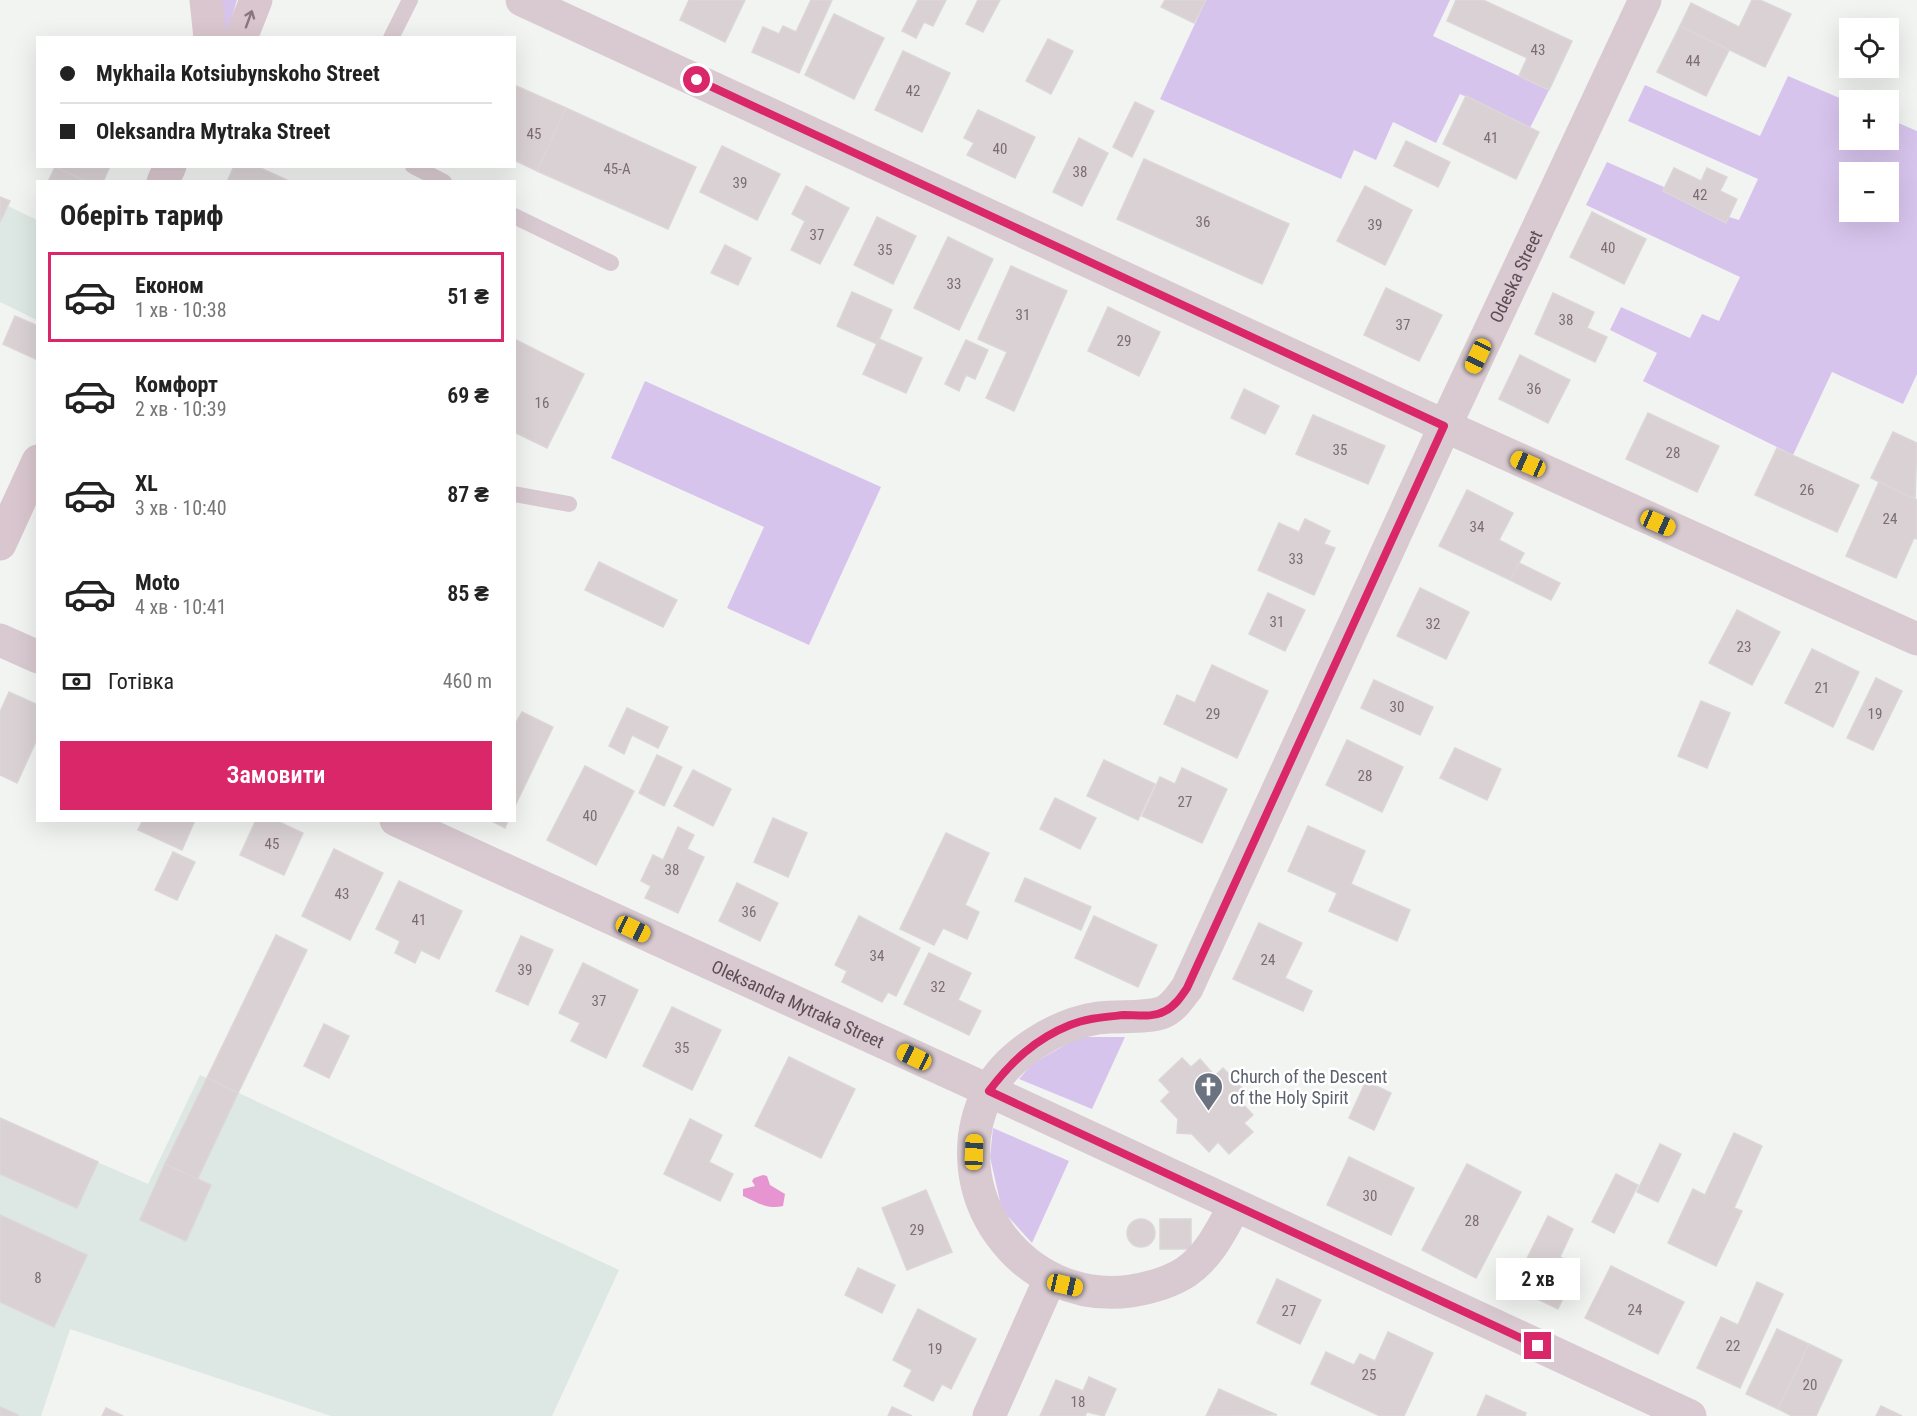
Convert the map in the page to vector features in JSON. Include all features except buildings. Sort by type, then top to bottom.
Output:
[{"type":"main road","points":[[206,0],[210,36]]},
{"type":"main road","points":[[242,36],[256,0]]},
{"type":"main road","points":[[0,544],[36,464]]},
{"type":"street","name":"Odeska Street","points":[[1234,1207],[1213,1246],[1186,1272],[1153,1287],[1116,1293],[1086,1290],[1050,1279],[1011,1247],[981,1202],[974,1173],[975,1131],[989,1091],[1010,1064],[1037,1041],[1071,1024],[1097,1018],[1146,1016],[1163,1012],[1174,1004],[1187,988],[1444,426],[1645,0]]},
{"type":"street","points":[[532,2],[1444,426],[1917,639]]},
{"type":"street","points":[[0,640],[36,656]]},
{"type":"street","name":"Oleksandra Mytraka Street","points":[[400,822],[989,1091],[1234,1207],[1690,1416]]},
{"type":"street","points":[[989,1416],[1050,1279]]},
{"type":"lane","points":[[392,36],[410,0]]},
{"type":"lane","points":[[417,168],[440,180]]},
{"type":"lane","points":[[516,217],[611,263]]},
{"type":"lane","points":[[516,494],[569,504]]},
{"type":"shaded area","points":[[219,0],[237,0],[226,36]]},
{"type":"shaded area","points":[[1206,0],[1450,0],[1433,36],[1549,90],[1530,128],[1460,94],[1436,143],[1393,122],[1376,160],[1354,150],[1341,179],[1160,99]]},
{"type":"shaded area","points":[[1788,76],[1839,98],[1839,150],[1899,150],[1899,123],[1917,131],[1917,374],[1903,404],[1832,372],[1793,455],[1643,381],[1657,353],[1610,330],[1621,307],[1690,338],[1702,314],[1719,321],[1740,277],[1586,205],[1607,162],[1664,187],[1663,191],[1725,222],[1729,217],[1739,220],[1758,179],[1628,121],[1645,85],[1760,136]]},
{"type":"shaded area","points":[[0,197],[10,201],[8,206],[36,220],[36,320],[0,302]]},
{"type":"shaded area","points":[[645,381],[881,487],[809,645],[727,608],[764,527],[611,458]]},
{"type":"shaded area","points":[[1079,1037],[1125,1037],[1092,1109],[1019,1079],[1032,1064]]},
{"type":"shaded area","points":[[200,1075],[619,1270],[552,1416],[331,1416],[70,1329],[41,1416],[0,1416],[0,1120],[148,1184]]},
{"type":"shaded area","points":[[993,1128],[1069,1161],[1032,1243],[1002,1210],[990,1157]]},
{"type":"shaded area","points":[[767,1176],[770,1185],[785,1194],[783,1206],[767,1206],[743,1196],[743,1189],[755,1186],[752,1181],[754,1178]]},
{"type":"place","name":"Church of the Descent of the Holy Spirit","points":[[1209,1112]]},
{"type":"route","points":[[697,80],[1444,426],[1187,988],[1174,1004],[1163,1012],[1146,1016],[1097,1018],[1071,1024],[1037,1041],[1010,1064],[989,1091],[1234,1207],[1538,1346]]}]
